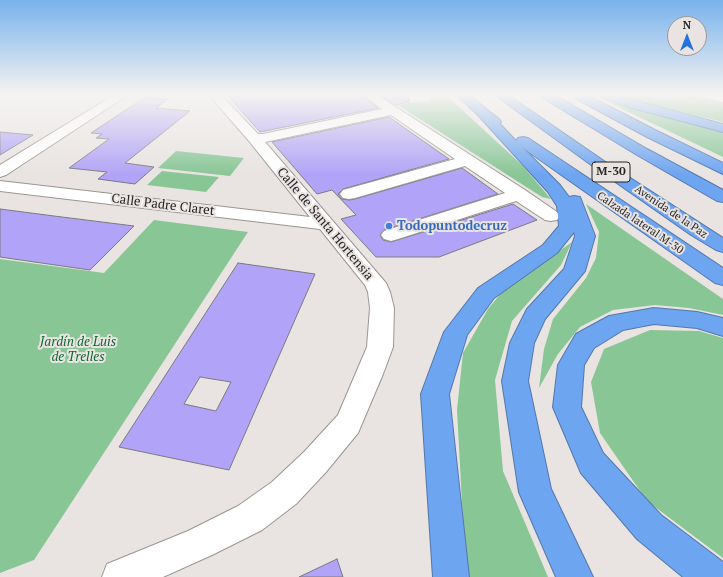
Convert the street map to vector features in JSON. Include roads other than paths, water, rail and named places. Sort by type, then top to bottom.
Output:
[{"type":"highway","points":[[451,577],[435,394],[456,332],[486,292],[550,249],[568,227],[566,206],[554,189],[491,122]]},
{"type":"highway","name":"Calzada lateral M-30","points":[[494,122],[649,229],[723,278]]},
{"type":"highway","points":[[527,122],[573,168],[649,229]]},
{"type":"highway","name":"Avenida de la Paz","points":[[539,122],[698,231],[723,246]]},
{"type":"highway","name":"M-30","points":[[592,122],[723,198]]},
{"type":"highway","points":[[629,122],[723,169]]},
{"type":"highway","points":[[700,122],[723,128]]},
{"type":"highway","points":[[508,139],[535,160],[564,188],[575,202],[585,236],[574,271],[535,315],[522,343],[515,381],[535,492],[575,577]]},
{"type":"highway","points":[[712,577],[649,527],[592,463],[567,407],[570,365],[585,340],[617,322],[654,316],[697,320],[723,326]]},
{"type":"street","points":[[0,172],[79,122]]},
{"type":"street","name":"Calle de Santa Hortensia","points":[[120,577],[200,544],[250,518],[284,493],[315,462],[348,424],[380,347],[382,308],[375,283],[241,122]]},
{"type":"street","points":[[254,138],[263,138],[340,122]]},
{"type":"street","points":[[410,122],[551,216]]},
{"type":"street","points":[[349,194],[468,160]]},
{"type":"street","name":"Calle Padre Claret","points":[[0,186],[326,224]]},
{"type":"street","points":[[391,235],[520,194]]},
{"type":"place","name":"Todopuntodecruz","points":[[389,226]]},
{"type":"park label","name":"Jardín de Luis de Trelles","points":[[78,350]]}]
